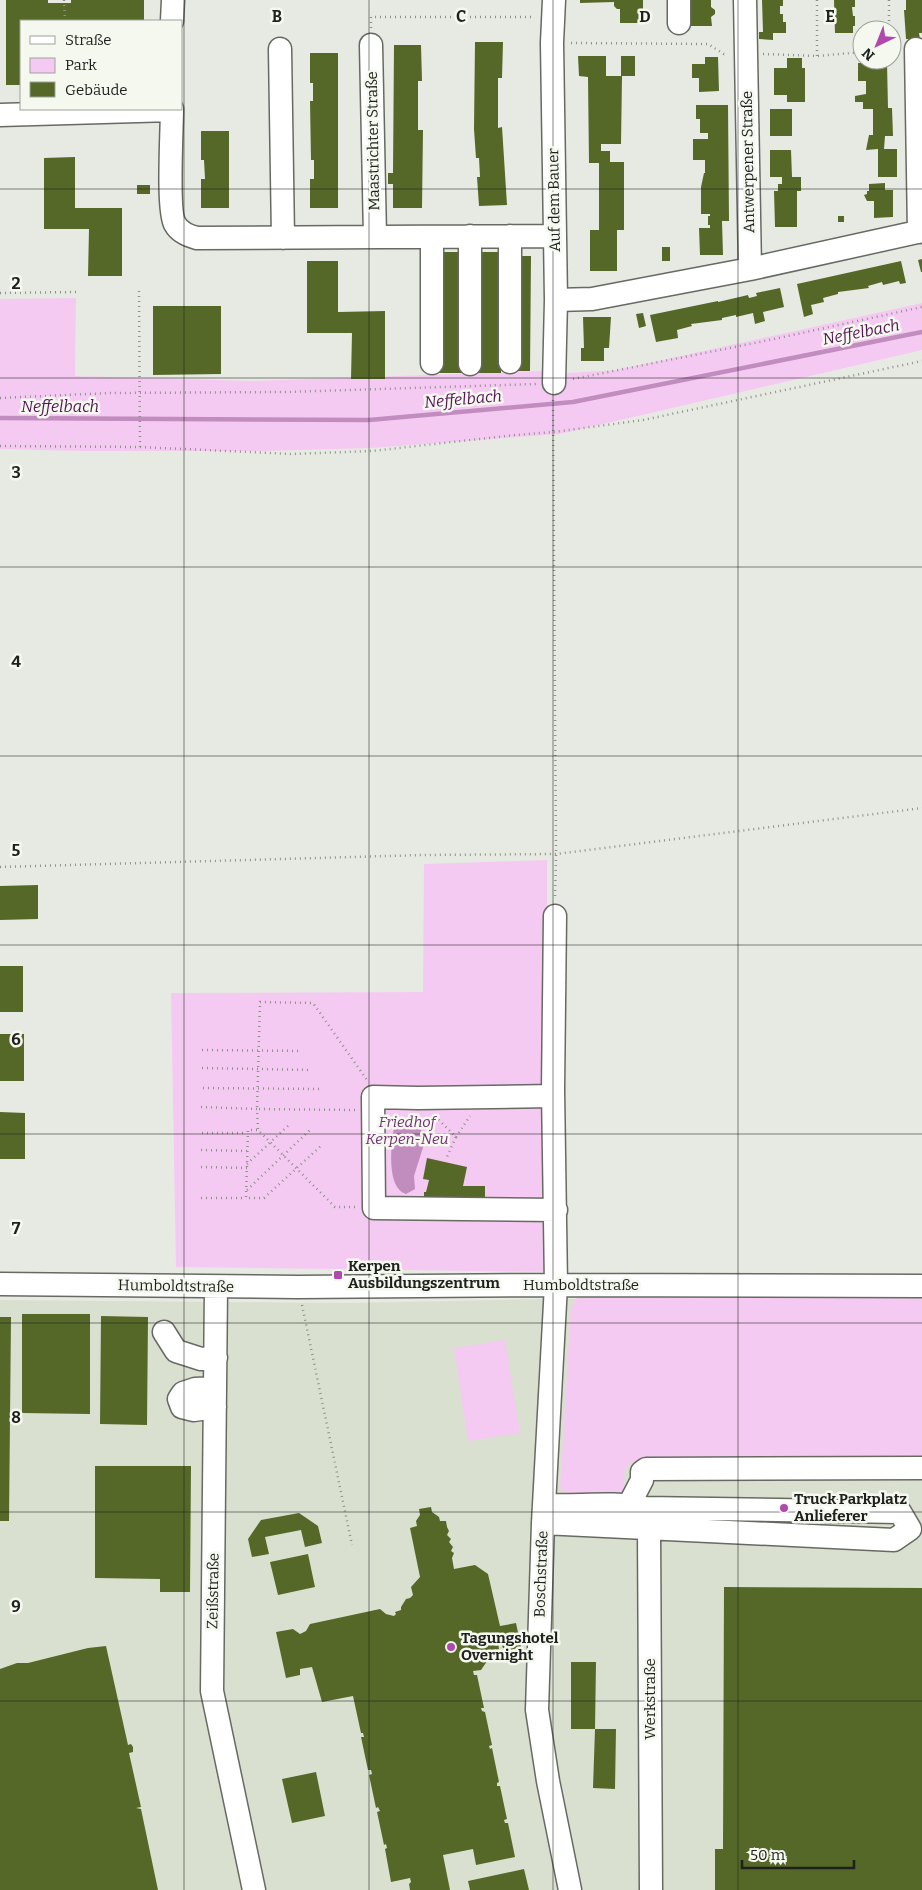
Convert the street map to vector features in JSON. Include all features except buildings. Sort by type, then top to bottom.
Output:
[{"type":"street","points":[[172,20],[173,0]]},
{"type":"street","points":[[679,0],[679,22]]},
{"type":"street","name":"Antwerpener Straße","points":[[745,0],[750,269]]},
{"type":"street","name":"Auf dem Bauer","points":[[554,8],[552,42],[556,300],[554,383]]},
{"type":"street","name":"Maastrichter Straße","points":[[372,45],[375,237]]},
{"type":"street","points":[[280,49],[283,238]]},
{"type":"street","points":[[556,300],[592,299],[750,269],[921,232],[916,49]]},
{"type":"street","points":[[0,115],[143,110]]},
{"type":"street","points":[[172,110],[171,202],[174,222],[178,229],[186,235],[198,238],[555,236]]},
{"type":"street","points":[[470,236],[470,364]]},
{"type":"street","points":[[510,236],[510,362]]},
{"type":"street","points":[[432,237],[432,363]]},
{"type":"street","name":"Boschstraße","points":[[555,916],[553,1096],[556,1285],[543,1514],[537,1710],[548,1781],[570,1890]]},
{"type":"street","points":[[553,1096],[418,1098],[373,1103],[374,1208],[556,1210]]},
{"type":"street","name":"Humboldtstraße","points":[[0,1284],[216,1287],[556,1285],[922,1286]]},
{"type":"street","name":"Zeißstraße","points":[[216,1287],[212,1692],[254,1890]]},
{"type":"street","points":[[164,1332],[176,1350],[201,1359],[216,1358]]},
{"type":"street","points":[[641,1514],[642,1472],[646,1469],[922,1468]]},
{"type":"street","points":[[543,1514],[570,1507],[641,1514],[894,1540],[910,1529],[900,1512],[641,1514],[543,1514]]},
{"type":"street","name":"Werkstraße","points":[[641,1514],[651,1890]]},
{"type":"path","points":[[64,0],[65,20]]},
{"type":"path","points":[[817,0],[817,56]]},
{"type":"path","points":[[889,0],[889,20]]},
{"type":"path","points":[[371,17],[554,8]]},
{"type":"path","points":[[552,42],[708,44],[724,54],[817,56],[852,53]]},
{"type":"path","points":[[139,291],[140,445]]},
{"type":"path","points":[[0,293],[77,292]]},
{"type":"path","points":[[0,446],[140,445],[292,454],[372,452],[643,420],[922,361]]},
{"type":"path","points":[[552,413],[554,432],[555,916]]},
{"type":"path","points":[[0,868],[423,855],[556,854],[922,808]]},
{"type":"path","points":[[201,1107],[257,1109],[373,1103],[372,1087],[313,1003],[260,1002],[257,1109],[258,1130],[335,1207],[374,1208]]},
{"type":"path","points":[[202,1050],[302,1051]]},
{"type":"path","points":[[202,1068],[311,1070]]},
{"type":"path","points":[[202,1088],[319,1089]]},
{"type":"path","points":[[418,1098],[456,1137],[446,1159]]},
{"type":"path","points":[[201,1167],[247,1166],[290,1124]]},
{"type":"path","points":[[247,1190],[311,1129]]},
{"type":"path","points":[[202,1133],[247,1133],[248,1130],[258,1130]]},
{"type":"path","points":[[246,1198],[247,1133]]},
{"type":"path","points":[[201,1198],[264,1198],[323,1144]]},
{"type":"path","points":[[201,1150],[247,1151]]},
{"type":"path","points":[[298,1287],[352,1546]]},
{"type":"shaded area","points":[[406,1125],[418,1128],[426,1138],[414,1176],[415,1189],[406,1194],[395,1183],[391,1165],[391,1154],[394,1128]]},
{"type":"shaded area","points":[[922,1297],[922,1890],[0,1890],[0,1300],[351,1303],[542,1299]]},
{"type":"green space","points":[[76,298],[75,376],[254,381],[617,370],[922,303],[922,350],[560,434],[371,448],[263,451],[0,449],[0,299]]},
{"type":"green space","name":"Friedhof Kerpen-Neu","points":[[547,860],[547,1272],[176,1267],[171,993],[423,992],[424,864]]},
{"type":"green space","points":[[589,1292],[922,1293],[922,1460],[634,1461],[629,1464],[625,1471],[623,1492],[618,1494],[566,1493],[560,1488],[571,1307],[577,1298]]},
{"type":"green space","points":[[505,1340],[520,1433],[468,1441],[454,1348]]},
{"type":"waterway","name":"Neffelbach","points":[[0,418],[369,420],[573,402],[922,332]]},
{"type":"place","name":"Kerpen Ausbildungszentrum","points":[[338,1275]]},
{"type":"place","name":"Truck Parkplatz Anlieferer","points":[[784,1508]]},
{"type":"place","name":"Tagungshotel Overnight","points":[[451,1647]]}]
